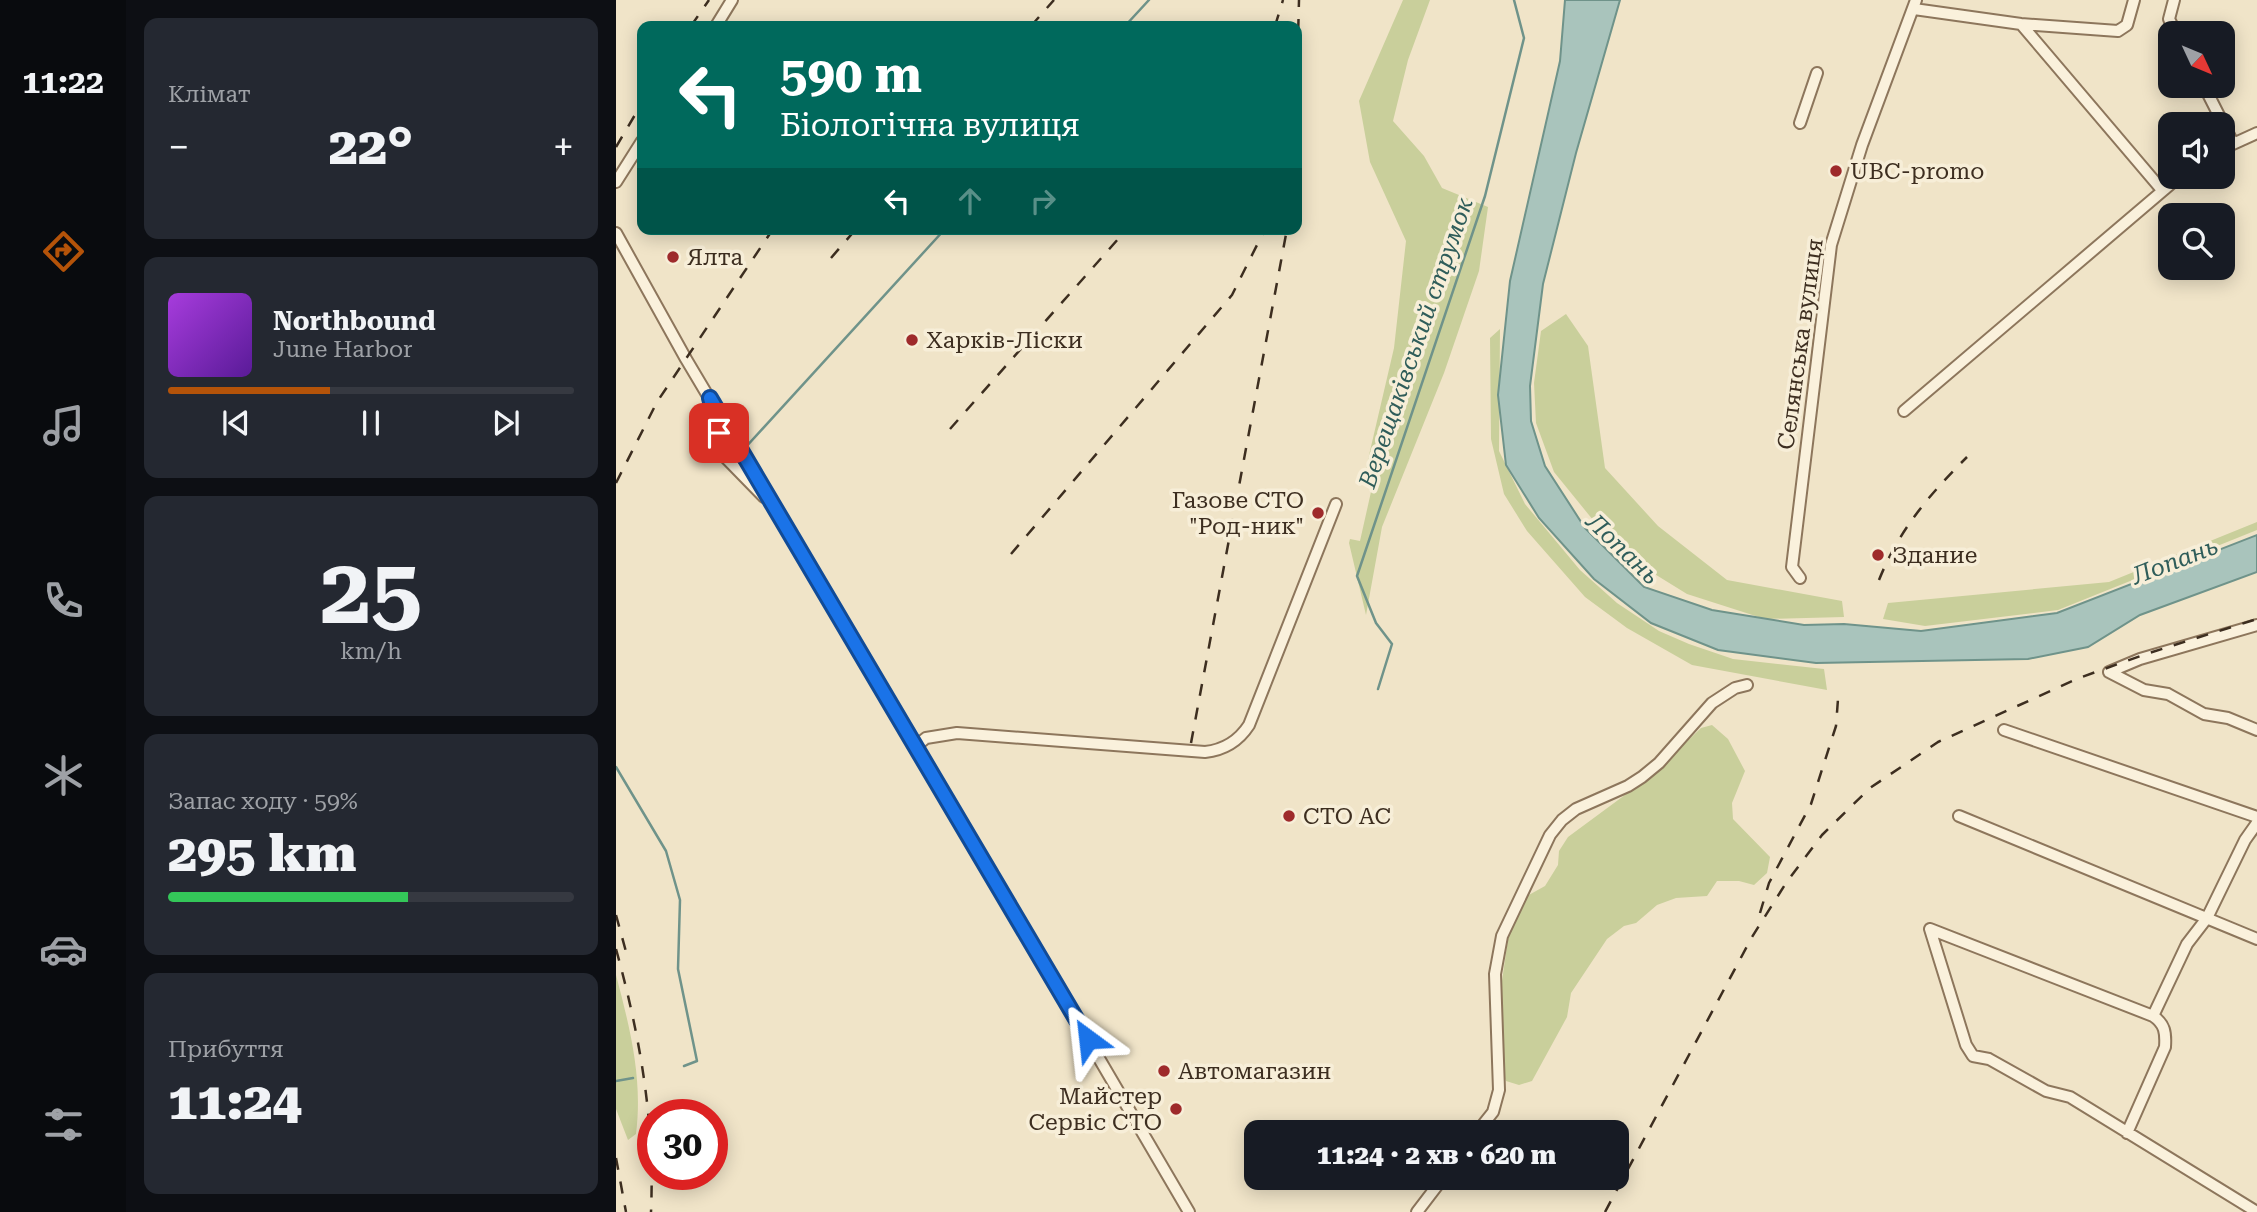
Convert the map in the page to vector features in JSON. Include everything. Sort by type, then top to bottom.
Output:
[{"type":"street","points":[[719,21],[732,0]]},
{"type":"street","points":[[1915,5],[2021,24],[2118,31],[2127,25],[2134,0]]},
{"type":"street","points":[[2170,21],[2175,0]]},
{"type":"street","name":"Селянська вулиця","points":[[1800,578],[1792,568],[1831,245],[1863,145],[1915,5]]},
{"type":"street","points":[[1903,411],[2162,190],[2021,24]]},
{"type":"street","points":[[1800,123],[1817,73]]},
{"type":"street","points":[[2235,143],[2257,133]]},
{"type":"street","points":[[616,182],[637,149]]},
{"type":"street","points":[[616,233],[710,398],[1189,1212]]},
{"type":"street","points":[[710,398],[726,458],[774,506]]},
{"type":"street","points":[[916,746],[926,738],[957,733],[1205,752],[1230,745],[1249,725],[1336,504]]},
{"type":"street","points":[[2257,625],[2140,659],[2109,672],[2144,690],[2168,694],[2204,714],[2228,718],[2257,730]]},
{"type":"street","points":[[1487,1120],[1493,1112],[1499,1090],[1495,974],[1499,946],[1549,835],[1576,809],[1642,778],[1659,763],[1712,703],[1735,688],[1747,685]]},
{"type":"street","points":[[2004,730],[2257,817]]},
{"type":"street","points":[[1959,816],[2257,939]]},
{"type":"street","points":[[2153,1016],[2188,944],[2207,918],[2245,840],[2257,823]]},
{"type":"street","points":[[2127,1133],[2165,1047],[2166,1033],[2162,1024],[2153,1016],[1930,929],[1968,1050],[1973,1056],[1989,1059],[2046,1091],[2070,1097],[2127,1133],[2257,1212]]},
{"type":"street","points":[[1417,1212],[1434,1190]]},
{"type":"green space","points":[[1403,0],[1430,0],[1408,60],[1393,121],[1424,156],[1442,188],[1488,207],[1479,271],[1444,373],[1382,527],[1366,615],[1349,543],[1350,539],[1360,541],[1373,483],[1363,481],[1394,348],[1406,241],[1370,162],[1359,101]]},
{"type":"green space","points":[[1566,314],[1588,346],[1605,468],[1658,526],[1727,580],[1842,601],[1844,617],[1765,619],[1687,594],[1619,552],[1554,472],[1536,423],[1534,383],[1541,331]]},
{"type":"green space","points":[[1500,329],[1499,451],[1525,504],[1580,570],[1617,603],[1659,631],[1733,659],[1824,669],[1827,690],[1692,665],[1627,628],[1585,597],[1527,531],[1504,494],[1491,439],[1490,338]]},
{"type":"green space","points":[[2257,522],[2257,530],[2058,610],[1925,626],[1883,619],[1888,603],[2109,582]]},
{"type":"green space","points":[[1712,725],[1728,739],[1745,771],[1732,803],[1733,819],[1770,857],[1767,873],[1754,885],[1739,881],[1717,881],[1707,896],[1676,898],[1657,905],[1636,923],[1624,926],[1607,939],[1571,993],[1567,1017],[1532,1081],[1519,1085],[1506,1081],[1501,1070],[1501,988],[1509,932],[1527,896],[1545,886],[1558,865],[1559,851],[1568,837],[1652,775],[1701,728]]},
{"type":"green space","points":[[616,975],[630,1034],[638,1093],[636,1134],[628,1140],[616,1109]]},
{"type":"water","points":[[1565,0],[1620,0],[1576,153],[1543,284],[1530,386],[1531,421],[1545,466],[1585,528],[1644,587],[1712,610],[1804,625],[1844,624],[1921,631],[2057,613],[2257,535],[2257,572],[2140,615],[2088,647],[2028,659],[1816,663],[1718,650],[1651,623],[1594,579],[1539,518],[1506,465],[1498,395],[1510,281],[1560,61]]},
{"type":"waterway","points":[[1130,21],[1149,0]]},
{"type":"waterway","name":"Верещаківський струмок","points":[[1378,689],[1392,644],[1376,623],[1357,576],[1485,196],[1524,38],[1514,0]]},
{"type":"waterway","points":[[744,449],[940,235]]},
{"type":"waterway","points":[[616,767],[666,851],[680,900],[678,969],[697,1061],[684,1066]]},
{"type":"waterway","points":[[616,1081],[633,1078]]},
{"type":"railway","points":[[694,21],[709,0]]},
{"type":"railway","points":[[1035,21],[1054,0]]},
{"type":"railway","points":[[1277,21],[1283,0]]},
{"type":"railway","points":[[1298,21],[1299,0]]},
{"type":"railway","points":[[616,147],[637,111]]},
{"type":"railway","points":[[616,483],[657,402],[769,235]]},
{"type":"railway","points":[[831,258],[851,235]]},
{"type":"railway","points":[[950,429],[1122,235]]},
{"type":"railway","points":[[1011,554],[1232,295],[1262,235]]},
{"type":"railway","points":[[1191,743],[1286,235]]},
{"type":"railway","points":[[1879,580],[1896,545],[1916,514],[1967,457]]},
{"type":"railway","points":[[1605,1212],[1752,937],[1786,883],[1822,835],[1870,788],[1938,742],[2079,678],[2257,619]]},
{"type":"railway","points":[[1760,913],[1769,883],[1811,804],[1836,726],[1838,699]]},
{"type":"railway","points":[[616,915],[628,959]]},
{"type":"railway","points":[[616,949],[644,1079],[651,1145],[651,1212]]},
{"type":"railway","points":[[616,1158],[626,1212]]},
{"type":"place","name":"UBC-promo","points":[[1836,171]]},
{"type":"place","name":"Ялта","points":[[673,257]]},
{"type":"place","name":"Харків-Ліски","points":[[912,340]]},
{"type":"place","name":"Газове СТО \"Род-ник\"","points":[[1318,513]]},
{"type":"place","name":"Здание","points":[[1878,555]]},
{"type":"place","name":"СТО АС","points":[[1289,816]]},
{"type":"place","name":"Автомагазин","points":[[1164,1071]]},
{"type":"place","name":"Майстер Сервіс СТО","points":[[1176,1109]]},
{"type":"route","points":[[719,433],[710,398],[1088,1039]]},
{"type":"water label","name":"Лопань","points":[[1623,549]]},
{"type":"water label","name":"Лопань","points":[[2175,561]]}]
